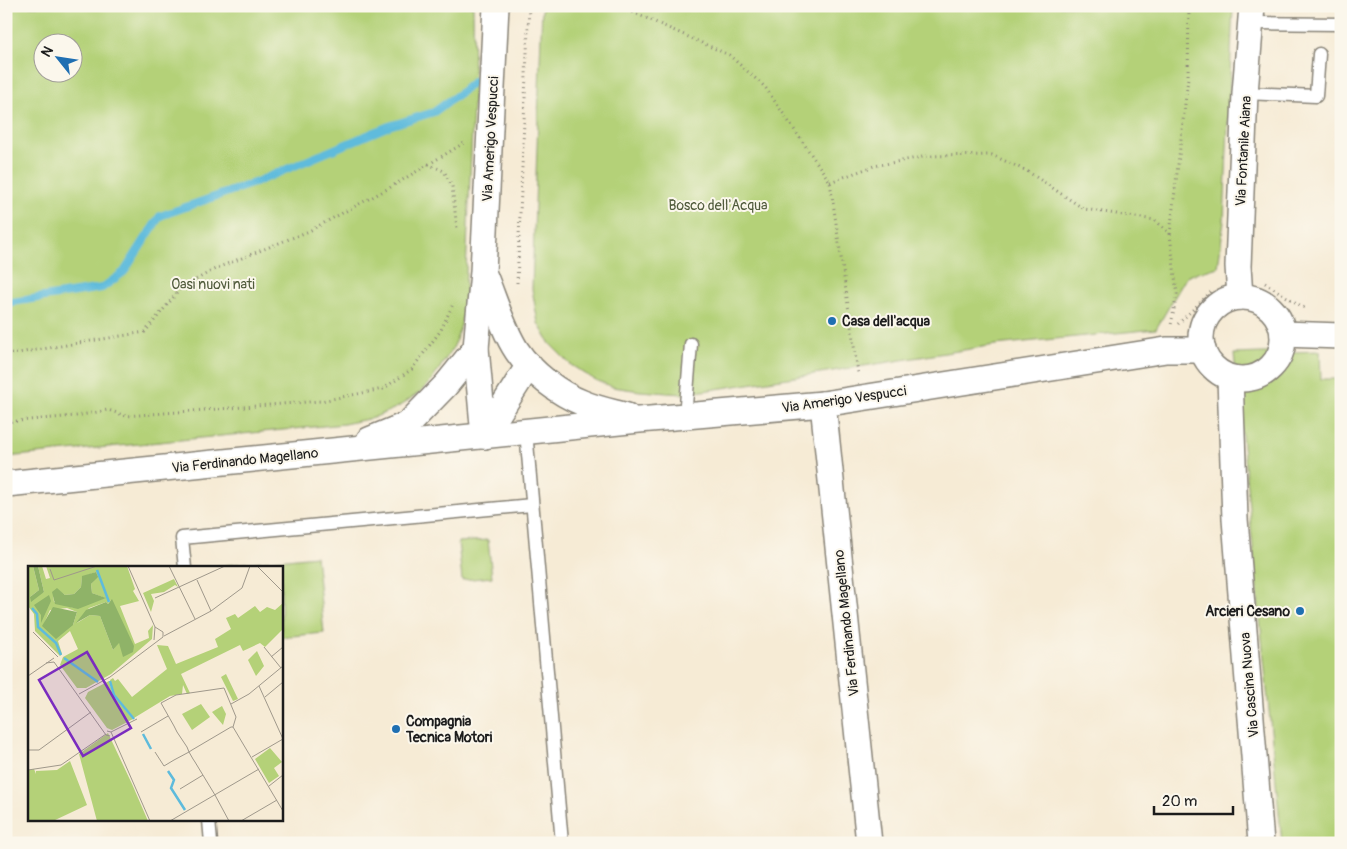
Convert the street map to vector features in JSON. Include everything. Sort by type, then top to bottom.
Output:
[{"type":"street","name":"Via Amerigo Vespucci","points":[[496,6],[483,272],[476,348],[484,436],[823,404],[1166,350],[1202,350]]},
{"type":"street","name":"Via Fontanile Aiana","points":[[1240,297],[1238,266],[1245,94],[1252,14]]},
{"type":"street","points":[[483,272],[517,352],[552,387],[583,403],[639,420]]},
{"type":"street","points":[[1252,298],[1264,303],[1274,312],[1280,322],[1283,334],[1282,348],[1277,360],[1268,370],[1256,377],[1243,380],[1230,378],[1218,372],[1208,362],[1202,350],[1201,337],[1203,325],[1208,314],[1217,305],[1228,299],[1252,298]]},
{"type":"street","points":[[1283,334],[1341,336]]},
{"type":"street","points":[[347,450],[408,424],[446,385],[476,348]]},
{"type":"street","points":[[484,436],[529,365]]},
{"type":"street","name":"Via Cascina Nuova","points":[[1230,378],[1235,519],[1261,843]]},
{"type":"street","name":"Via Ferdinando Magellano","points":[[823,404],[869,843]]},
{"type":"street","name":"Via Ferdinando Magellano","points":[[6,484],[484,436]]},
{"type":"lane","points":[[1252,14],[1341,24]]},
{"type":"lane","points":[[1245,94],[1316,96],[1319,54]]},
{"type":"lane","points":[[682,417],[686,405],[691,344]]},
{"type":"lane","points":[[526,431],[562,843]]},
{"type":"lane","points":[[185,566],[182,538],[532,506]]},
{"type":"lane","points":[[209,822],[211,843]]},
{"type":"path","points":[[518,289],[516,280],[529,6]]},
{"type":"path","points":[[619,6],[729,55],[764,87],[830,182],[859,379],[873,396]]},
{"type":"path","points":[[1189,6],[1188,78],[1170,234],[1177,294],[1170,331],[1238,266],[1310,311]]},
{"type":"path","points":[[6,355],[145,332],[181,288],[217,268],[309,231],[388,188],[471,139]]},
{"type":"path","points":[[830,182],[874,166],[928,156],[992,155],[1027,171],[1084,209],[1155,220],[1170,234]]},
{"type":"path","points":[[428,164],[444,171],[452,186],[458,234]]},
{"type":"path","points":[[6,422],[76,416],[108,410],[126,416],[321,401],[383,389],[412,370],[441,330],[455,298]]},
{"type":"green space","name":"Oasi nuovi nati","points":[[6,6],[473,6],[474,81],[465,298],[461,325],[454,346],[432,380],[419,393],[398,407],[373,418],[344,424],[6,457]]},
{"type":"green space","name":"Bosco dell'Acqua","points":[[542,6],[1233,6],[1224,221],[1218,267],[1187,276],[1156,329],[995,345],[683,394],[613,387],[595,380],[571,365],[550,344],[538,323],[532,289]]},
{"type":"green space","name":"Arcieri Cesano","points":[[1320,351],[1321,379],[1341,379],[1341,843],[1282,843],[1234,354]]},
{"type":"green space","points":[[488,540],[492,577],[462,580],[458,542]]},
{"type":"green space","points":[[316,556],[324,633],[282,637],[282,566],[218,566]]},
{"type":"waterway","points":[[6,303],[102,288],[124,272],[160,216],[254,183],[389,126],[434,112],[474,81]]},
{"type":"place","name":"Casa dell'acqua","points":[[832,321]]},
{"type":"place","name":"Arcieri Cesano","points":[[1300,611]]},
{"type":"place","name":"Compagnia Tecnica Motori","points":[[396,729]]}]
